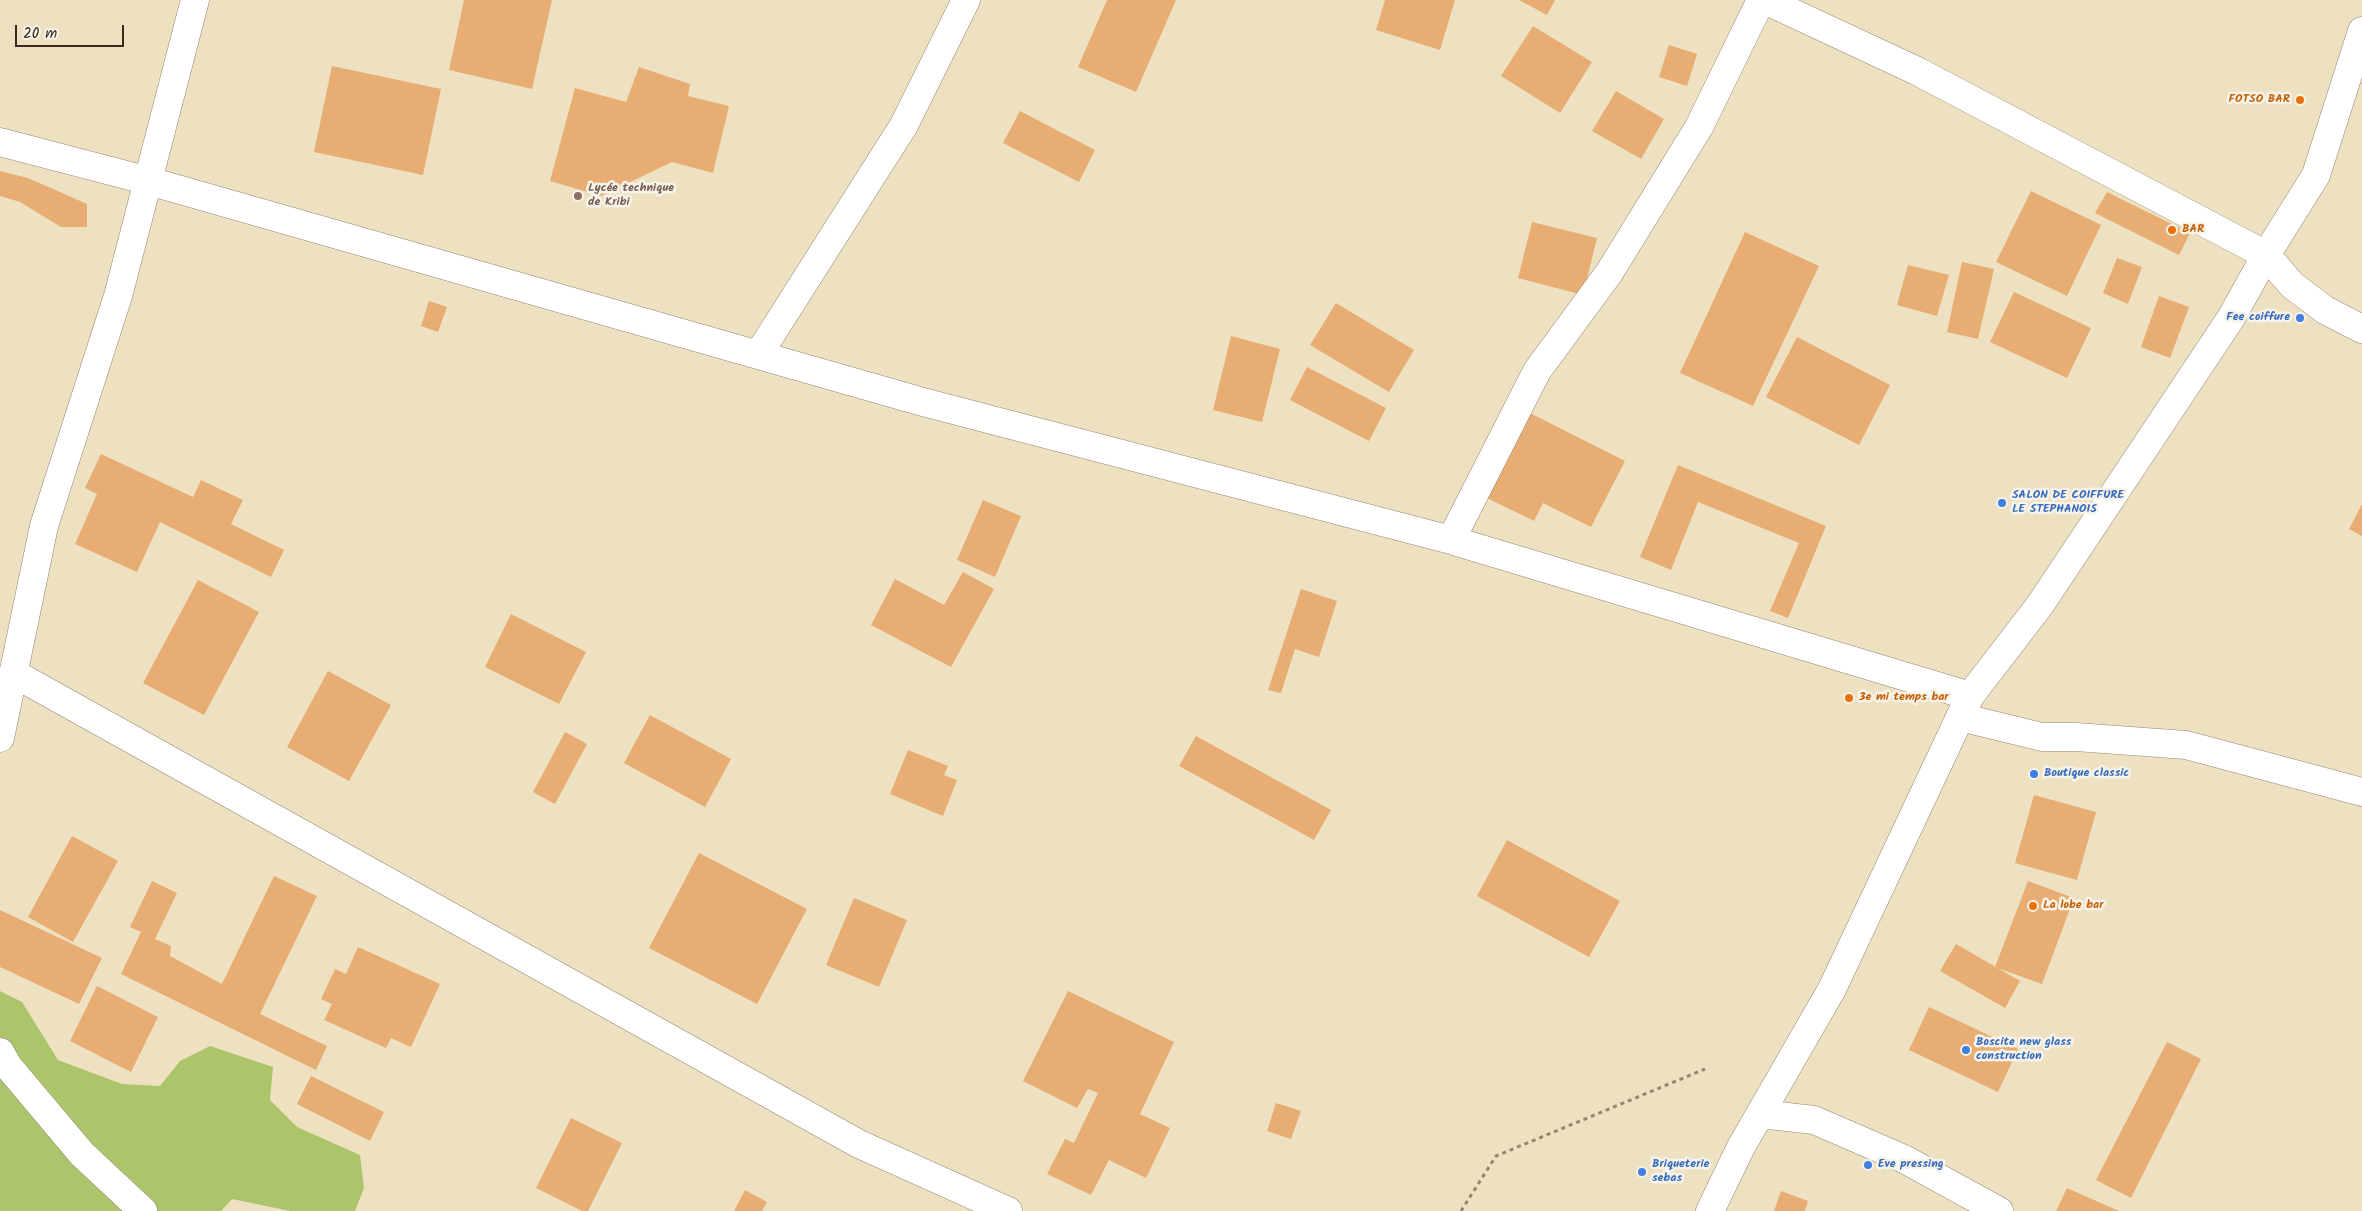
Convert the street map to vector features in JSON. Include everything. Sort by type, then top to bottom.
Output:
[{"type":"street","points":[[0,738],[44,526],[118,296],[195,0]]},
{"type":"street","points":[[758,355],[904,126],[966,0]]},
{"type":"street","points":[[1451,540],[1537,371],[1609,273],[1699,127],[1763,0],[1918,72],[2266,255],[2292,286],[2325,310],[2362,329]]},
{"type":"street","points":[[1710,1211],[1741,1147],[1832,989],[1965,707],[2040,605],[2231,318],[2266,255],[2316,175],[2362,31]]},
{"type":"street","points":[[0,142],[149,181],[922,402],[1451,540],[1965,707],[2042,737],[2076,737],[2186,745],[2362,792]]},
{"type":"street","points":[[14,673],[859,1144],[1008,1211]]},
{"type":"street","points":[[0,1052],[8,1066],[82,1154],[143,1211]]},
{"type":"street","points":[[1760,1114],[1814,1120],[1904,1159],[1999,1211]]},
{"type":"path","points":[[1461,1211],[1496,1156],[1706,1069]]},
{"type":"green space","points":[[0,991],[22,1002],[58,1060],[122,1084],[160,1086],[180,1061],[210,1046],[273,1067],[270,1100],[297,1127],[360,1155],[364,1188],[355,1211],[290,1211],[232,1199],[221,1211],[0,1211]]},
{"type":"building","points":[[464,0],[552,0],[532,89],[449,70]]},
{"type":"building","points":[[1107,0],[1176,0],[1136,92],[1078,67]]},
{"type":"building","points":[[1385,0],[1455,0],[1440,50],[1376,30]]},
{"type":"building","points":[[1519,0],[1555,0],[1547,15]]},
{"type":"building","points":[[1533,26],[1592,62],[1560,113],[1501,76]]},
{"type":"building","points":[[1669,45],[1697,54],[1687,86],[1659,77]]},
{"type":"building","points":[[332,66],[441,89],[423,175],[314,152]]},
{"type":"building","points":[[639,67],[690,84],[688,96],[729,106],[713,173],[672,162],[601,196],[550,181],[575,88],[626,102]]},
{"type":"building","points":[[1616,91],[1664,119],[1641,159],[1592,131]]},
{"type":"building","points":[[1020,111],[1095,150],[1079,182],[1003,143]]},
{"type":"building","points":[[0,171],[28,178],[87,204],[87,227],[61,227],[20,202],[0,196]]},
{"type":"building","points":[[2031,191],[2101,225],[2067,296],[1996,262]]},
{"type":"building","points":[[2107,192],[2190,233],[2179,255],[2095,213]]},
{"type":"building","points":[[1532,222],[1597,238],[1583,295],[1518,278]]},
{"type":"building","points":[[1745,232],[1819,266],[1753,406],[1680,373]]},
{"type":"building","points":[[2117,258],[2142,267],[2128,304],[2103,293]]},
{"type":"building","points":[[1962,262],[1994,269],[1978,339],[1947,332]]},
{"type":"building","points":[[1908,265],[1949,275],[1937,316],[1897,305]]},
{"type":"building","points":[[2014,292],[2091,328],[2067,378],[1990,342]]},
{"type":"building","points":[[2159,296],[2189,307],[2170,358],[2141,347]]},
{"type":"building","points":[[429,301],[447,307],[438,332],[421,326]]},
{"type":"building","points":[[1336,303],[1414,350],[1389,392],[1310,345]]},
{"type":"building","points":[[1231,336],[1280,349],[1262,422],[1213,410]]},
{"type":"building","points":[[1797,337],[1890,385],[1859,445],[1766,397]]},
{"type":"building","points":[[1307,367],[1386,408],[1369,441],[1290,400]]},
{"type":"building","points":[[1528,412],[1625,461],[1591,527],[1543,503],[1534,521],[1485,497]]},
{"type":"building","points":[[101,454],[193,497],[201,480],[243,500],[231,524],[284,550],[271,577],[160,522],[137,572],[75,544],[97,494],[85,488]]},
{"type":"building","points":[[1678,465],[1826,526],[1788,618],[1770,611],[1799,543],[1698,502],[1671,570],[1640,557]]},
{"type":"building","points":[[983,500],[1021,516],[995,577],[957,560]]},
{"type":"building","points":[[2362,504],[2362,536],[2349,529]]},
{"type":"building","points":[[963,572],[994,589],[951,667],[871,625],[895,579],[944,605]]},
{"type":"building","points":[[198,580],[259,612],[204,715],[143,683]]},
{"type":"building","points":[[1301,589],[1337,601],[1319,657],[1295,649],[1281,693],[1268,690]]},
{"type":"building","points":[[511,614],[586,652],[559,704],[485,667]]},
{"type":"building","points":[[328,671],[391,705],[349,781],[287,747]]},
{"type":"building","points":[[650,715],[731,759],[705,807],[624,763]]},
{"type":"building","points":[[565,732],[587,744],[555,804],[533,792]]},
{"type":"building","points":[[1196,736],[1331,810],[1314,840],[1179,766]]},
{"type":"building","points":[[908,750],[948,766],[944,775],[957,780],[943,816],[890,794]]},
{"type":"building","points":[[2034,795],[2096,812],[2077,880],[2015,863]]},
{"type":"building","points":[[72,836],[118,861],[73,942],[28,917]]},
{"type":"building","points":[[1507,840],[1620,901],[1589,957],[1477,896]]},
{"type":"building","points":[[699,853],[807,909],[757,1004],[649,948]]},
{"type":"building","points":[[274,876],[317,896],[260,1014],[327,1046],[316,1070],[121,974],[141,932],[130,927],[152,881],[177,893],[155,939],[171,946],[170,956],[222,984]]},
{"type":"building","points":[[2028,881],[2074,898],[2042,984],[1995,967]]},
{"type":"building","points":[[854,898],[907,920],[879,987],[826,965]]},
{"type":"building","points":[[0,910],[102,958],[79,1004],[0,967]]},
{"type":"building","points":[[1956,944],[2020,981],[2005,1008],[1940,971]]},
{"type":"building","points":[[358,947],[440,984],[411,1047],[391,1038],[386,1048],[324,1020],[332,1004],[321,999],[335,969],[346,974]]},
{"type":"building","points":[[97,986],[158,1017],[131,1072],[70,1041]]},
{"type":"building","points":[[1068,991],[1174,1042],[1140,1114],[1170,1128],[1146,1178],[1109,1160],[1091,1195],[1047,1174],[1065,1139],[1074,1143],[1098,1093],[1088,1089],[1077,1108],[1023,1081]]},
{"type":"building","points":[[1929,1007],[2018,1049],[1998,1092],[1909,1050]]},
{"type":"building","points":[[2167,1042],[2201,1059],[2131,1198],[2096,1180]]},
{"type":"building","points":[[311,1076],[384,1112],[370,1141],[297,1104]]},
{"type":"building","points":[[1276,1103],[1301,1111],[1291,1139],[1267,1131]]},
{"type":"building","points":[[571,1118],[622,1143],[588,1211],[582,1211],[536,1188]]},
{"type":"building","points":[[2067,1188],[2119,1211],[2056,1211]]},
{"type":"building","points":[[745,1190],[767,1202],[762,1211],[734,1211]]},
{"type":"building","points":[[1781,1191],[1808,1201],[1805,1211],[1774,1211]]},
{"type":"place","name":"FOTSO BAR","points":[[2300,100]]},
{"type":"place","name":"Lycée technique de Kribi","points":[[578,196]]},
{"type":"place","name":"BAR","points":[[2172,230]]},
{"type":"place","name":"Fee coiffure","points":[[2300,318]]},
{"type":"place","name":"SALON DE COIFFURE LE STEPHANOIS","points":[[2002,503]]},
{"type":"place","name":"3e mi temps bar","points":[[1849,698]]},
{"type":"place","name":"Boutique classic","points":[[2034,774]]},
{"type":"place","name":"La lobe bar","points":[[2033,906]]},
{"type":"place","name":"Boscite new glass construction","points":[[1966,1050]]},
{"type":"place","name":"Eve pressing","points":[[1868,1165]]},
{"type":"place","name":"Briqueterie sebas","points":[[1642,1172]]}]
